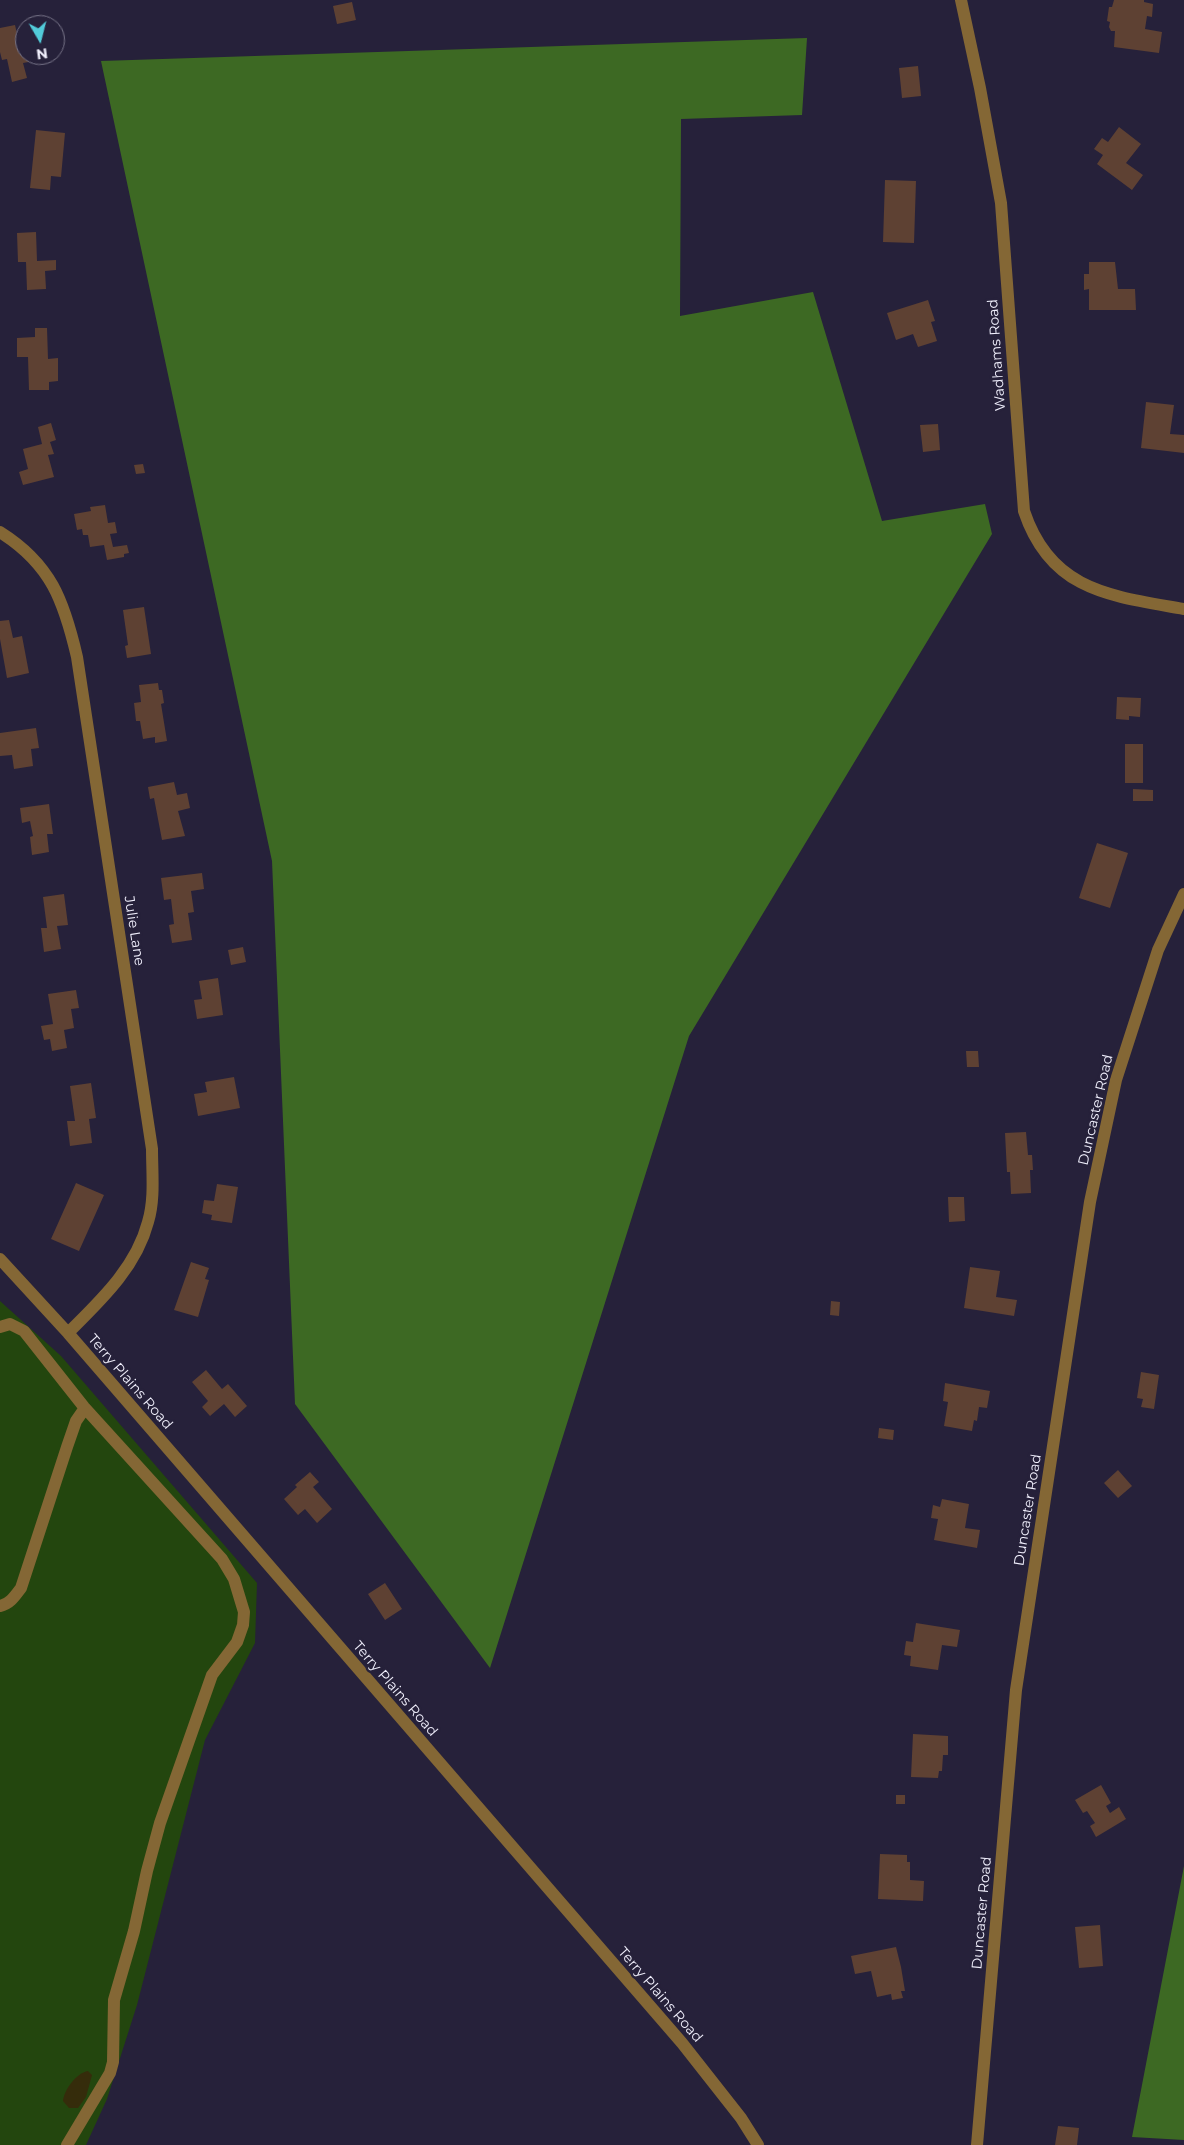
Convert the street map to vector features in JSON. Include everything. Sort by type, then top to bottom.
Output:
[{"type":"street","name":"Wadhams Road","points":[[961,0],[980,88],[1001,203],[1024,512],[1029,527],[1037,542],[1062,571],[1084,586],[1102,593],[1184,609]]},
{"type":"street","name":"Julie Lane","points":[[0,532],[14,541],[36,561],[48,577],[58,593],[67,616],[75,648],[152,1149],[152,1195],[148,1222],[137,1250],[129,1266],[102,1298],[68,1333]]},
{"type":"street","name":"Duncaster Road","points":[[976,2145],[1016,1690],[1090,1202],[1116,1080],[1158,950],[1184,894]]},
{"type":"street","name":"Terry Plains Road","points":[[0,1260],[68,1333],[682,2043],[740,2118],[758,2145]]},
{"type":"street","points":[[0,1327],[10,1324],[24,1332],[85,1408],[222,1559],[234,1579],[244,1612],[243,1625],[237,1642],[212,1675],[160,1823],[134,1931],[114,2000],[113,2062],[110,2074],[67,2145]]},
{"type":"street","points":[[0,1606],[6,1605],[21,1588],[76,1420],[85,1408]]},
{"type":"green space","points":[[807,38],[802,115],[681,119],[680,316],[813,292],[882,521],[985,504],[992,534],[689,1036],[490,1668],[295,1404],[272,861],[101,61]]},
{"type":"green space","points":[[0,1301],[61,1356],[257,1583],[255,1643],[205,1740],[137,2005],[107,2099],[86,2145],[0,2145]]},
{"type":"green space","points":[[1184,1866],[1184,2140],[1132,2137]]},
{"type":"sand","points":[[88,2071],[92,2075],[86,2097],[78,2108],[69,2108],[63,2101],[66,2092],[75,2078]]},
{"type":"building","points":[[1114,0],[1144,0],[1144,2],[1153,4],[1152,17],[1147,16],[1145,29],[1162,32],[1159,53],[1114,47],[1115,31],[1111,31],[1109,27],[1110,22],[1107,21],[1109,7],[1112,7]]},
{"type":"building","points":[[352,2],[356,20],[337,24],[333,6]]},
{"type":"building","points":[[15,25],[15,65],[24,65],[27,78],[12,82],[7,59],[2,60],[0,52],[0,28]]},
{"type":"building","points":[[918,66],[921,96],[902,98],[899,68]]},
{"type":"building","points":[[1119,127],[1141,144],[1126,163],[1143,175],[1132,190],[1097,164],[1103,155],[1094,149],[1102,138],[1108,142]]},
{"type":"building","points":[[36,130],[65,133],[61,177],[51,176],[50,190],[30,188]]},
{"type":"building","points":[[885,180],[916,181],[914,243],[883,242]]},
{"type":"building","points":[[36,232],[37,261],[56,260],[56,270],[45,271],[46,289],[27,290],[26,262],[18,262],[17,233]]},
{"type":"building","points":[[1089,262],[1115,262],[1118,289],[1135,289],[1136,310],[1089,310],[1089,289],[1084,290],[1084,274],[1089,274]]},
{"type":"building","points":[[928,300],[935,321],[931,322],[937,341],[918,347],[913,334],[896,340],[887,313]]},
{"type":"building","points":[[35,328],[47,328],[48,359],[58,358],[58,381],[49,382],[49,390],[29,390],[28,357],[17,357],[17,338],[35,337]]},
{"type":"building","points":[[1146,402],[1174,405],[1170,434],[1184,435],[1184,453],[1141,448]]},
{"type":"building","points":[[51,423],[56,440],[50,442],[54,454],[48,455],[54,477],[23,485],[19,472],[28,469],[23,449],[42,444],[38,427]]},
{"type":"building","points":[[938,424],[940,450],[923,452],[920,425]]},
{"type":"building","points":[[143,464],[145,473],[136,474],[134,465]]},
{"type":"building","points":[[105,505],[108,523],[115,522],[117,533],[110,534],[113,547],[127,545],[129,553],[124,554],[124,557],[107,560],[104,545],[90,547],[88,535],[83,535],[82,529],[77,530],[74,514],[91,511],[90,507]]},
{"type":"building","points":[[144,607],[151,654],[127,658],[125,646],[128,645],[123,610]]},
{"type":"building","points":[[9,620],[13,638],[22,636],[29,673],[7,678],[0,639],[0,621]]},
{"type":"building","points":[[158,683],[159,690],[162,690],[164,703],[161,704],[167,741],[155,743],[155,737],[143,739],[140,721],[136,721],[134,703],[141,702],[139,685]]},
{"type":"building","points":[[1117,697],[1141,698],[1140,717],[1129,716],[1129,720],[1116,719]]},
{"type":"building","points":[[36,728],[39,748],[31,749],[33,766],[14,769],[12,755],[0,756],[0,733]]},
{"type":"building","points":[[1125,744],[1143,744],[1143,783],[1125,783]]},
{"type":"building","points":[[174,782],[177,795],[187,793],[190,808],[178,811],[185,836],[162,840],[154,798],[150,799],[148,787]]},
{"type":"building","points":[[1133,789],[1153,790],[1153,801],[1133,801]]},
{"type":"building","points":[[49,804],[53,834],[47,834],[49,852],[32,855],[30,837],[33,836],[30,821],[22,823],[20,808]]},
{"type":"building","points":[[1097,843],[1128,853],[1110,908],[1079,898]]},
{"type":"building","points":[[202,873],[204,889],[191,891],[194,912],[188,913],[192,940],[172,943],[169,925],[174,924],[171,899],[164,900],[161,878]]},
{"type":"building","points":[[64,894],[68,925],[57,926],[61,949],[44,952],[41,928],[47,928],[43,897]]},
{"type":"building","points":[[243,947],[246,962],[231,965],[228,950]]},
{"type":"building","points":[[218,978],[223,1015],[197,1019],[194,1000],[202,999],[199,981]]},
{"type":"building","points":[[76,990],[79,1008],[71,1009],[74,1028],[64,1030],[67,1048],[52,1051],[50,1039],[44,1040],[41,1026],[53,1024],[48,994]]},
{"type":"building","points":[[966,1051],[978,1051],[979,1067],[967,1067]]},
{"type":"building","points":[[234,1077],[240,1108],[198,1116],[194,1094],[207,1092],[205,1082]]},
{"type":"building","points":[[91,1083],[96,1118],[89,1119],[92,1143],[70,1146],[67,1121],[75,1121],[70,1086]]},
{"type":"building","points":[[1026,1132],[1028,1155],[1032,1155],[1033,1170],[1030,1170],[1031,1193],[1011,1194],[1010,1172],[1007,1172],[1005,1133]]},
{"type":"building","points":[[76,1183],[104,1195],[79,1251],[51,1239]]},
{"type":"building","points":[[217,1184],[238,1187],[232,1223],[211,1220],[212,1215],[202,1213],[204,1200],[214,1201]]},
{"type":"building","points":[[948,1197],[964,1197],[965,1221],[949,1222]]},
{"type":"building","points":[[191,1262],[209,1268],[205,1279],[209,1280],[198,1317],[174,1310]]},
{"type":"building","points":[[970,1267],[1000,1271],[996,1297],[1017,1300],[1014,1316],[964,1308]]},
{"type":"building","points":[[831,1301],[840,1302],[839,1316],[830,1315]]},
{"type":"building","points":[[206,1370],[222,1389],[228,1384],[247,1406],[235,1417],[224,1404],[210,1416],[202,1407],[208,1401],[192,1382]]},
{"type":"building","points":[[1141,1372],[1159,1375],[1154,1409],[1141,1407],[1143,1399],[1137,1398]]},
{"type":"building","points":[[945,1383],[990,1391],[987,1408],[979,1407],[977,1421],[974,1420],[972,1431],[944,1426],[948,1402],[943,1401]]},
{"type":"building","points":[[879,1428],[894,1430],[893,1440],[878,1438]]},
{"type":"building","points":[[1118,1470],[1132,1486],[1118,1498],[1104,1483]]},
{"type":"building","points":[[310,1472],[319,1482],[313,1487],[332,1509],[317,1523],[305,1509],[298,1515],[284,1499],[297,1487],[295,1485]]},
{"type":"building","points":[[942,1499],[969,1504],[965,1528],[980,1530],[977,1548],[934,1540],[938,1519],[931,1518],[933,1505],[940,1507]]},
{"type":"building","points":[[385,1583],[402,1609],[385,1620],[368,1594]]},
{"type":"building","points":[[916,1623],[960,1630],[957,1647],[942,1645],[938,1670],[910,1666],[911,1656],[904,1655],[906,1641],[913,1642]]},
{"type":"building","points":[[913,1734],[948,1736],[948,1755],[943,1755],[942,1771],[939,1771],[938,1778],[911,1777]]},
{"type":"building","points":[[1101,1785],[1111,1803],[1106,1806],[1110,1813],[1119,1807],[1126,1819],[1096,1837],[1090,1826],[1095,1823],[1087,1811],[1083,1813],[1075,1800]]},
{"type":"building","points":[[896,1795],[905,1795],[905,1804],[896,1804]]},
{"type":"building","points":[[880,1854],[907,1855],[907,1862],[910,1862],[910,1880],[924,1881],[923,1901],[878,1899]]},
{"type":"building","points":[[1100,1925],[1103,1966],[1079,1968],[1075,1927]]},
{"type":"building","points":[[896,1947],[905,1991],[901,1991],[903,1998],[892,2000],[891,1994],[877,1997],[871,1971],[855,1974],[851,1956]]},
{"type":"building","points":[[1058,2126],[1079,2128],[1077,2145],[1055,2145]]}]
